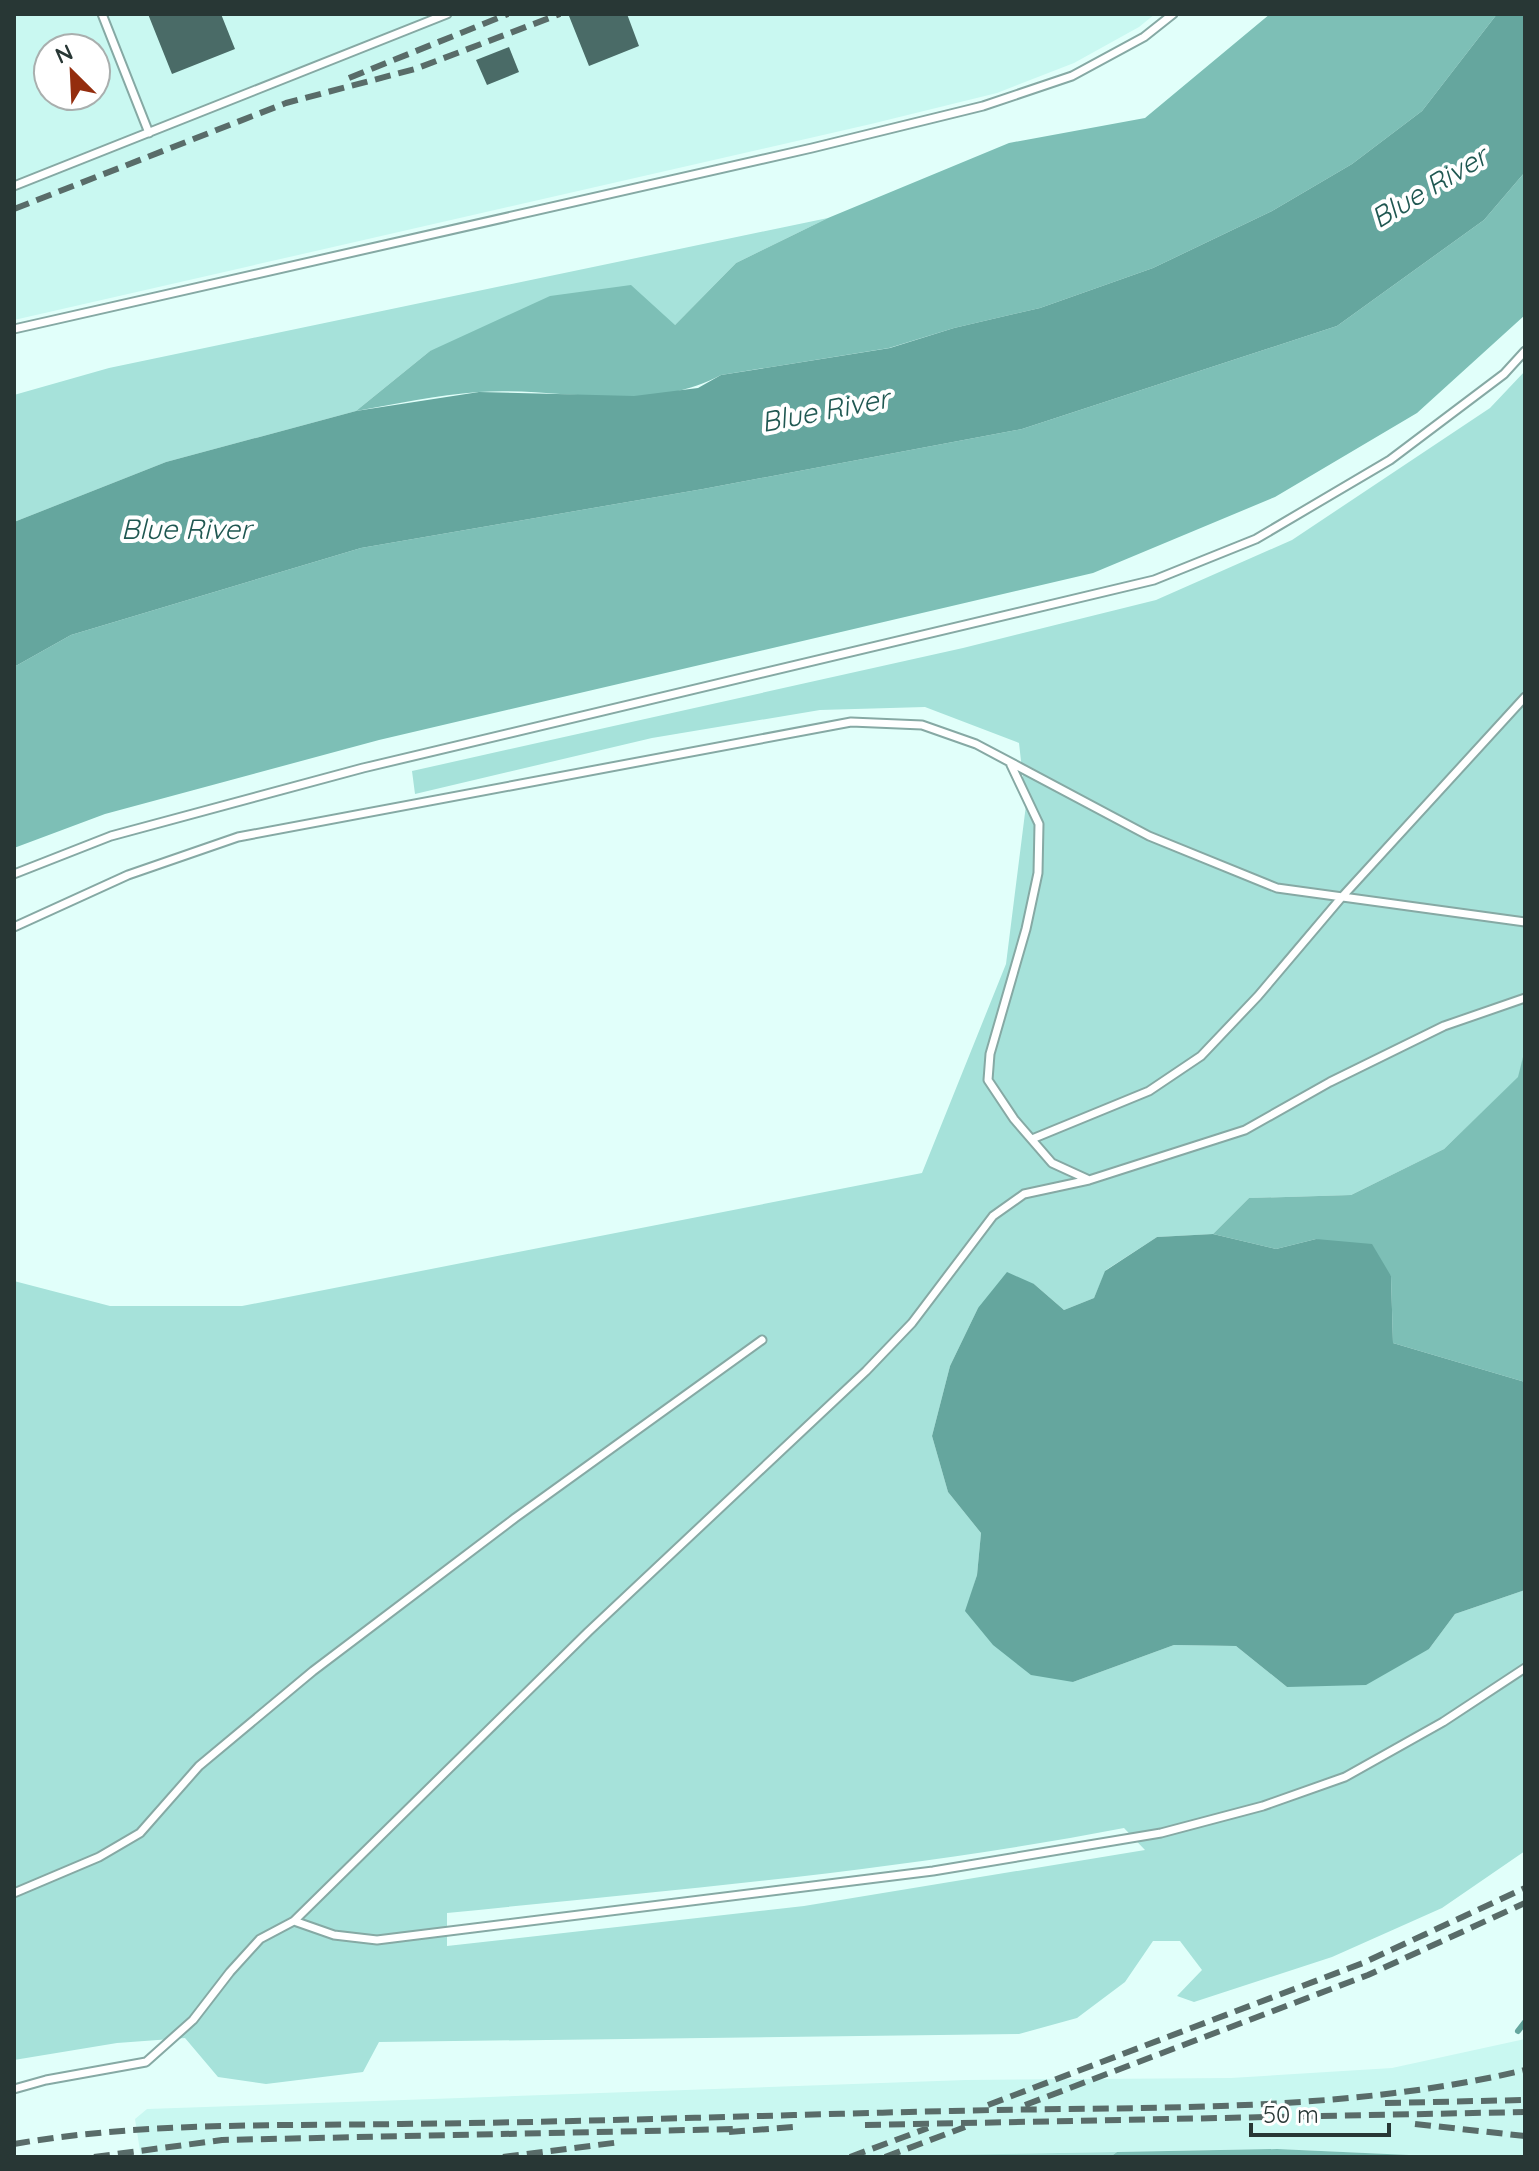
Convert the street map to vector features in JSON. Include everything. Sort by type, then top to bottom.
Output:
[{"type":"lane","points":[[102,14],[149,133]]},
{"type":"lane","points":[[14,186],[447,14]]},
{"type":"lane","points":[[14,329],[812,148],[983,106],[1072,76],[1144,37],[1173,14]]},
{"type":"lane","points":[[14,874],[111,836],[363,768],[1154,580],[1256,539],[1390,460],[1504,374],[1525,351]]},
{"type":"lane","points":[[1032,1139],[1149,1091],[1201,1056],[1525,697]]},
{"type":"lane","points":[[14,927],[128,875],[238,837],[851,722],[922,725],[976,744],[1163,842],[1277,888],[1525,922]]},
{"type":"lane","points":[[1010,763],[1039,824],[1038,873],[1026,929],[990,1054],[988,1080],[1014,1119],[1052,1163],[1089,1180]]},
{"type":"lane","points":[[14,2089],[46,2080],[146,2062],[193,2020],[260,1939],[294,1921],[588,1632],[866,1371],[912,1323],[993,1216],[1024,1194],[1089,1180],[1245,1130],[1330,1082],[1444,1026],[1525,998]]},
{"type":"lane","points":[[14,1893],[99,1857],[140,1833],[199,1766],[313,1671],[515,1518],[762,1340]]},
{"type":"lane","points":[[294,1921],[334,1935],[377,1940],[933,1871],[1161,1833],[1263,1806],[1345,1777],[1443,1722],[1525,1668]]},
{"type":"shaded area","points":[[14,14],[1155,14],[1139,27],[1074,63],[997,93],[14,320]]},
{"type":"shaded area","points":[[1270,14],[1497,14],[1422,111],[1352,164],[1272,211],[1153,268],[1040,308],[954,328],[889,348],[721,375],[693,387],[663,394],[602,396],[478,392],[356,411],[430,351],[550,296],[631,285],[675,325],[736,263],[828,218],[1009,143],[1145,118]]},
{"type":"shaded area","points":[[1525,172],[1525,315],[1417,413],[1275,497],[1093,573],[379,740],[105,814],[14,848],[14,667],[71,635],[361,548],[703,489],[1022,429],[1337,326],[1484,220]]},
{"type":"shaded area","points":[[828,218],[736,263],[675,325],[430,351],[356,411],[166,462],[14,522],[14,395],[109,368]]},
{"type":"shaded area","points":[[1525,371],[1525,1049],[1519,1077],[1444,1149],[1351,1195],[1249,1198],[1213,1234],[1157,1237],[1106,1270],[1094,1298],[1064,1310],[1034,1284],[978,1308],[950,1366],[932,1436],[948,1492],[981,1533],[977,1575],[966,1611],[1073,1682],[1174,1645],[1236,1646],[1287,1687],[1429,1649],[1455,1614],[1525,1590],[1525,1851],[1442,1908],[1332,1957],[1194,2002],[1177,1996],[1202,1970],[1180,1941],[1153,1941],[1125,1982],[1077,2018],[1019,2034],[379,2042],[363,2072],[266,2084],[218,2077],[185,2038],[117,2043],[14,2060],[14,1281],[110,1306],[242,1306],[922,1173],[1006,964],[1026,805],[1019,743],[925,707],[820,710],[652,738],[415,794],[412,771],[963,648],[1156,600],[1292,540],[1490,408]],"holes":[[[1124,1828],[1145,1850],[804,1906],[447,1946],[447,1913],[871,1868]]]},
{"type":"shaded area","points":[[1525,1049],[1525,1382],[1393,1343],[1391,1276],[1316,1239],[1276,1249],[1213,1234],[1249,1198],[1351,1195],[1444,1149],[1518,1077]]},
{"type":"shaded area","points":[[1525,2039],[1525,2157],[1277,2149],[835,2157],[141,2157],[135,2119],[147,2109],[966,2080],[1231,2078],[1392,2068]]},
{"type":"shaded area","points":[[1277,2149],[1453,2157],[1110,2157],[1117,2152]]},
{"type":"shaded area","points":[[1117,2152],[1110,2157],[914,2157],[938,2155]]},
{"type":"water","name":"Blue River","points":[[1497,14],[1525,14],[1525,172],[1484,220],[1337,326],[1022,429],[703,489],[361,548],[71,635],[14,667],[14,522],[166,462],[356,411],[479,392],[634,396],[698,388],[721,375],[890,348],[954,328],[1040,308],[1153,268],[1272,211],[1352,164],[1422,111]]},
{"type":"water","points":[[1213,1234],[1276,1249],[1316,1239],[1372,1244],[1391,1276],[1393,1343],[1525,1382],[1525,1590],[1455,1614],[1429,1649],[1366,1685],[1287,1687],[1236,1646],[1174,1645],[1073,1682],[1031,1675],[993,1645],[965,1611],[977,1575],[981,1533],[948,1492],[932,1436],[950,1366],[978,1308],[1007,1272],[1034,1284],[1064,1310],[1094,1298],[1105,1271],[1157,1237]]},
{"type":"building","points":[[148,14],[221,14],[235,49],[172,74]]},
{"type":"building","points":[[627,14],[639,46],[589,66],[569,16]]},
{"type":"building","points":[[509,47],[519,72],[487,85],[476,60]]},
{"type":"waterway","points":[[1518,2031],[1525,2022]]},
{"type":"railway","points":[[349,78],[508,14]]},
{"type":"railway","points":[[14,209],[286,103],[415,69],[560,14]]},
{"type":"railway","points":[[988,2105],[1363,1963],[1525,1888]]},
{"type":"railway","points":[[1025,2105],[1368,1975],[1525,1903]]},
{"type":"railway","points":[[14,2144],[110,2132],[207,2126],[550,2122],[1261,2104],[1394,2093],[1525,2070]]},
{"type":"railway","points":[[1385,2103],[1525,2100]]},
{"type":"railway","points":[[865,2125],[1525,2112]]},
{"type":"railway","points":[[1415,2124],[1525,2136]]},
{"type":"railway","points":[[729,2132],[793,2127]]},
{"type":"railway","points":[[885,2157],[965,2127]]},
{"type":"railway","points":[[850,2157],[928,2128]]},
{"type":"railway","points":[[94,2157],[222,2140],[737,2129]]},
{"type":"railway","points":[[503,2157],[621,2142]]}]
